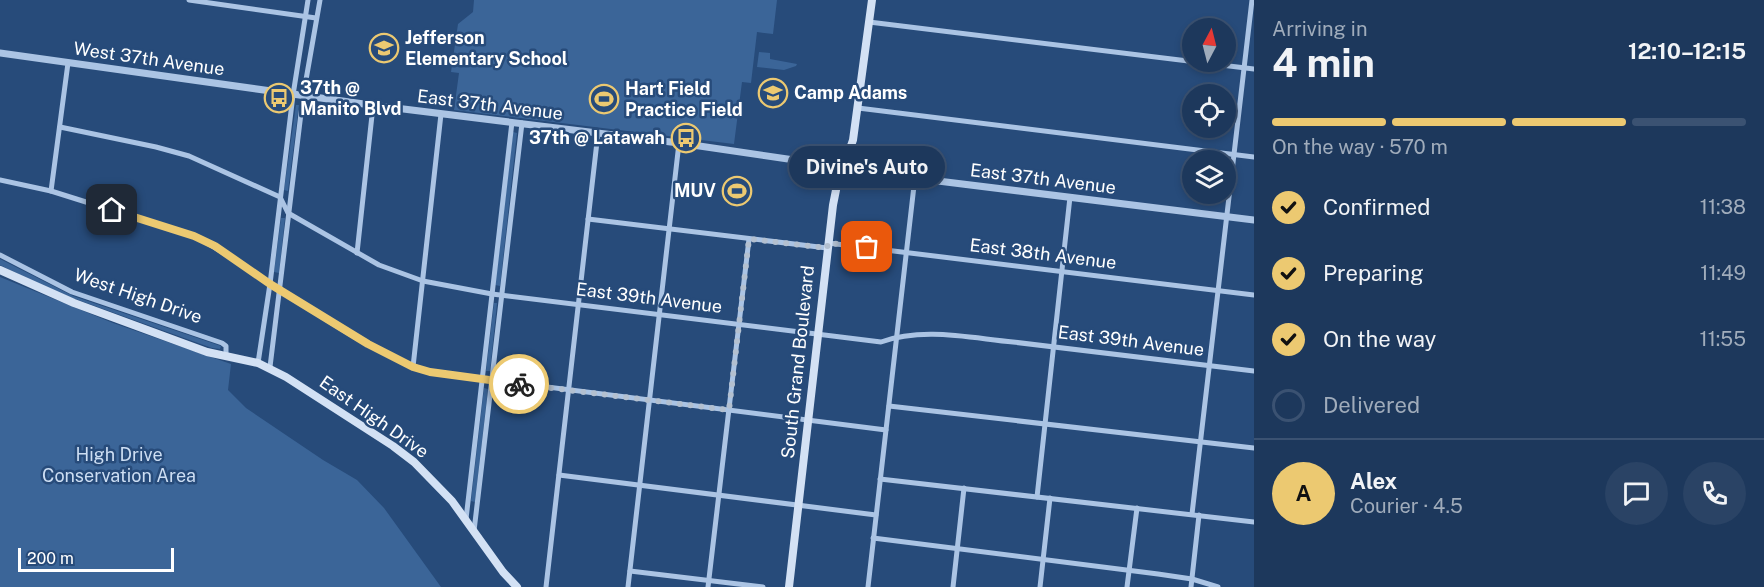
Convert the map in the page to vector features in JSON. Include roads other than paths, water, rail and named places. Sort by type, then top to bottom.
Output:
[{"type":"main road","name":"South Grand Boulevard","points":[[789,587],[833,205],[853,140],[872,0]]},
{"type":"main road","name":"West High Drive","points":[[0,270],[74,303],[207,352],[270,367]]},
{"type":"main road","name":"East High Drive","points":[[270,367],[393,446],[432,479],[466,519],[503,572],[518,587]]},
{"type":"street","points":[[189,0],[316,18]]},
{"type":"street","points":[[258,363],[293,95],[308,0]]},
{"type":"street","points":[[270,367],[303,96],[320,0]]},
{"type":"street","points":[[1235,150],[1252,0]]},
{"type":"street","points":[[869,22],[1254,69]]},
{"type":"street","name":"West 37th Avenue","points":[[0,53],[293,95]]},
{"type":"street","points":[[51,191],[68,63]]},
{"type":"street","name":"East 37th Avenue","points":[[293,95],[679,143],[938,181],[1254,220]]},
{"type":"street","points":[[357,253],[374,106]]},
{"type":"street","points":[[858,108],[1194,150]]},
{"type":"street","points":[[413,367],[441,114]]},
{"type":"street","points":[[466,519],[512,122]]},
{"type":"street","points":[[474,531],[522,123]]},
{"type":"street","points":[[60,127],[189,156],[280,197],[288,213]]},
{"type":"street","points":[[546,587],[598,133]]},
{"type":"street","points":[[628,587],[679,143]]},
{"type":"street","points":[[1236,155],[1254,157]]},
{"type":"street","points":[[868,587],[915,177]]},
{"type":"street","points":[[0,180],[51,191],[194,236],[215,246],[270,284],[383,354],[430,372],[886,430]]},
{"type":"street","points":[[1037,497],[1070,197]]},
{"type":"street","points":[[1192,514],[1228,204]]},
{"type":"street","name":"East 39th Avenue","points":[[288,213],[379,265],[423,281],[492,294],[818,336],[881,342],[896,337],[933,334],[1254,372]]},
{"type":"street","name":"East 38th Avenue","points":[[588,219],[749,239],[906,252],[1254,295]]},
{"type":"street","points":[[709,584],[749,239]]},
{"type":"street","name":"West High Drive","points":[[0,255],[82,296],[222,343],[226,346],[226,355]]},
{"type":"street","points":[[889,406],[1254,448]]},
{"type":"street","points":[[559,476],[876,515]]},
{"type":"street","points":[[880,478],[1254,522]]},
{"type":"street","points":[[953,587],[964,488]]},
{"type":"street","points":[[1040,587],[1050,498]]},
{"type":"street","points":[[1127,587],[1137,508]]},
{"type":"street","points":[[1191,587],[1199,515]]},
{"type":"street","points":[[873,538],[1130,570],[1192,579],[1218,587]]},
{"type":"street","points":[[630,571],[709,584],[763,587]]},
{"type":"place","name":"Jefferson Elementary School","points":[[384,48]]},
{"type":"place","name":"Camp Adams","points":[[773,93]]},
{"type":"place","name":"37th @ Manito Blvd","points":[[279,98]]},
{"type":"place","name":"Hart Field Practice Field","points":[[604,99]]},
{"type":"place","name":"37th @ Latawah","points":[[686,138]]},
{"type":"place","name":"MUV","points":[[737,191]]},
{"type":"place","name":"Divine's Auto","points":[[867,247]]},
{"type":"park label","name":"High Drive Conservation Area","points":[[119,465]]}]
